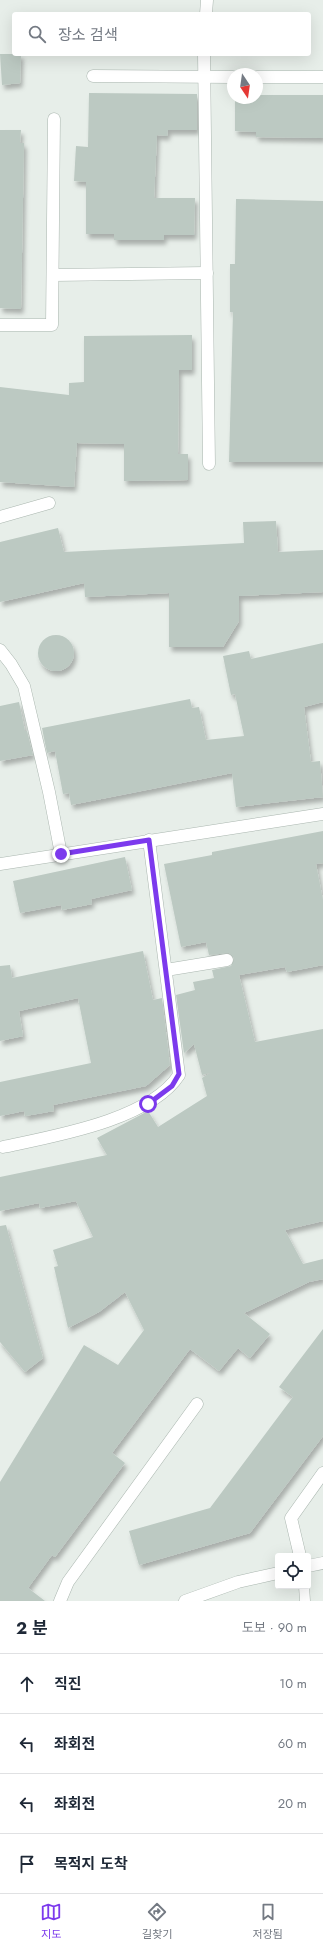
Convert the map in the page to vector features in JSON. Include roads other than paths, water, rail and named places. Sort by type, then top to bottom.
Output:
[{"type":"street","points":[[206,12],[207,0]]},
{"type":"street","points":[[204,56],[209,464]]},
{"type":"street","points":[[93,76],[227,77]]},
{"type":"street","points":[[263,77],[323,77]]},
{"type":"street","points":[[0,325],[52,325],[54,119]]},
{"type":"street","points":[[53,275],[207,273]]},
{"type":"street","points":[[0,517],[49,503]]},
{"type":"street","points":[[0,650],[6,665],[24,686],[49,792],[61,854]]},
{"type":"street","points":[[0,864],[323,814]]},
{"type":"street","points":[[3,1147],[88,1129],[148,1104],[172,1086],[179,1074],[149,840]]},
{"type":"street","points":[[166,970],[227,960]]},
{"type":"street","points":[[60,1601],[68,1582],[197,1404]]},
{"type":"street","points":[[299,1553],[292,1518],[323,1473]]},
{"type":"street","points":[[311,1565],[323,1563]]},
{"type":"street","points":[[185,1601],[238,1582],[275,1574]]},
{"type":"lane","points":[[304,1589],[305,1601]]}]
